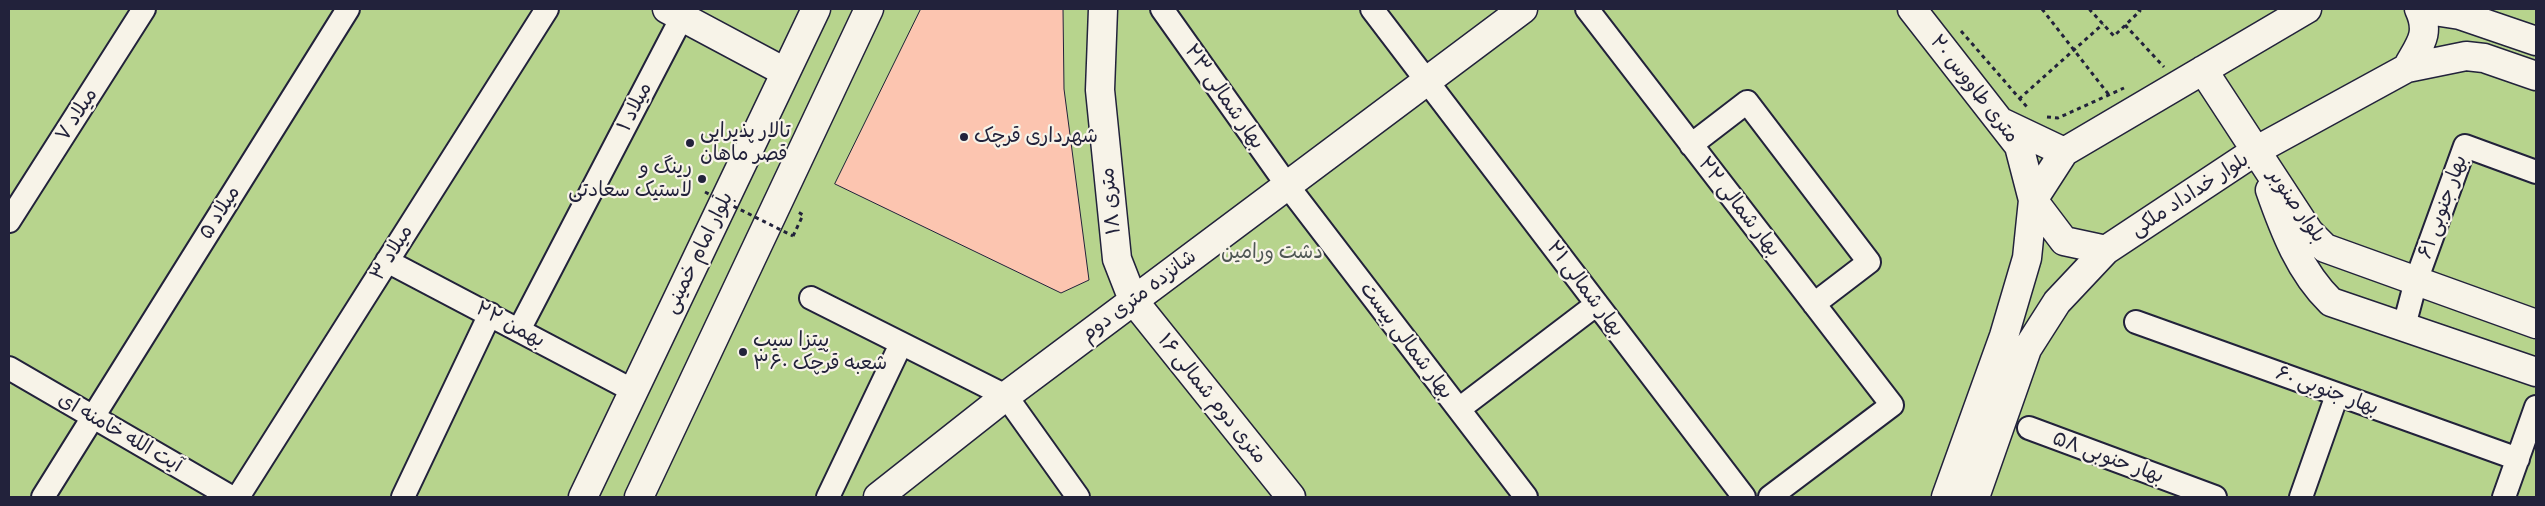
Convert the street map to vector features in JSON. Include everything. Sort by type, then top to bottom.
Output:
[{"type":"street","name":"میلاد ۷","points":[[9,221],[144,9]]},
{"type":"street","name":"میلاد ۵","points":[[43,497],[348,9]]},
{"type":"street","name":"میلاد ۳","points":[[238,497],[547,9]]},
{"type":"street","name":"بلوار امام خمینی","points":[[583,497],[632,390],[816,9]]},
{"type":"street","points":[[638,497],[869,9]]},
{"type":"street","name":"۱۸ متری","points":[[1103,9],[1100,90],[1117,259],[1133,300]]},
{"type":"street","name":"بهار شمالی ۲۳","points":[[1162,9],[1287,185]]},
{"type":"street","name":"بهار شمالی ۲۱","points":[[1372,9],[1744,497]]},
{"type":"street","name":"شانزده متری دوم","points":[[878,497],[1006,396],[1523,9]]},
{"type":"street","name":"بهار شمالی ۲۲","points":[[1587,9],[1892,405],[1770,497]]},
{"type":"street","name":"۲۰ متری طاووس","points":[[1912,9],[2020,146],[2033,200],[2064,241],[2106,250]]},
{"type":"street","points":[[1946,497],[2004,336],[2024,267],[2033,200],[2064,152],[2307,9]]},
{"type":"street","points":[[2407,68],[2423,37],[2425,23],[2420,9],[2460,15],[2536,41]]},
{"type":"street","points":[[674,13],[785,72]]},
{"type":"street","name":"میلاد ۱","points":[[520,330],[674,13]]},
{"type":"street","name":"بلوار خداداد ملکی","points":[[1975,497],[2027,348],[2057,302],[2106,250],[2257,150],[2407,68],[2466,56],[2484,58],[2536,76]]},
{"type":"street","points":[[2203,70],[2257,150]]},
{"type":"street","points":[[1691,145],[1746,102],[1758,117],[1869,262],[1814,304]]},
{"type":"street","points":[[2001,123],[2064,152]]},
{"type":"street","name":"بهار جنوبی ۶۱","points":[[2416,281],[2465,146],[2536,172]]},
{"type":"street","name":"بلوار صنوبر","points":[[2257,150],[2309,232],[2326,248],[2536,324]]},
{"type":"street","name":"بلوار صنوبر","points":[[2257,150],[2285,235],[2320,291],[2331,302],[2536,372]]},
{"type":"street","name":"بهار شمالی بیست","points":[[1287,185],[1526,497]]},
{"type":"street","name":"۲۲ بهمن","points":[[387,261],[632,390]]},
{"type":"street","points":[[2404,326],[2416,281]]},
{"type":"street","points":[[811,298],[1006,396],[1078,497]]},
{"type":"street","name":"۱۶ متری دوم شمالی","points":[[1133,300],[1291,497]]},
{"type":"street","points":[[1459,410],[1597,304]]},
{"type":"street","points":[[403,497],[490,314]]},
{"type":"street","name":"بهار جنوبی ۶۰","points":[[2136,322],[2518,459]]},
{"type":"street","points":[[828,497],[901,344]]},
{"type":"street","name":"آیت الله خامنه ای","points":[[9,368],[231,497]]},
{"type":"street","points":[[2301,497],[2337,395]]},
{"type":"street","points":[[2504,497],[2536,408]]},
{"type":"street","name":"بهار حنوبی ۵۸","points":[[2030,428],[2215,497]]},
{"type":"path","points":[[2042,9],[2109,95]]},
{"type":"path","points":[[2091,9],[2114,36],[2140,11],[2138,9]]},
{"type":"path","points":[[2019,99],[2103,24]]},
{"type":"path","points":[[2125,25],[2164,67]]},
{"type":"path","points":[[1960,30],[2029,110]]},
{"type":"path","points":[[2157,71],[2172,63]]},
{"type":"path","points":[[2042,116],[2058,118],[2126,87]]},
{"type":"path","points":[[705,192],[792,236],[803,215]]},
{"type":"green space","name":"دشت ورامین","points":[[9,9],[2536,9],[2536,497],[9,497]]},
{"type":"building","name":"شهرداری قرچک","points":[[921,9],[1063,9],[1064,89],[1089,280],[1061,293],[835,184]]},
{"type":"place","name":"شهرداری قرچک","points":[[964,137]]},
{"type":"place","name":"تالار پذیرایی قصر ماهان","points":[[690,143]]},
{"type":"place","name":"رینگ و لاستیک سعادتی","points":[[702,179]]},
{"type":"place","name":"پیتزا سیب ۳۶۰ شعبه قرچک","points":[[743,352]]}]
